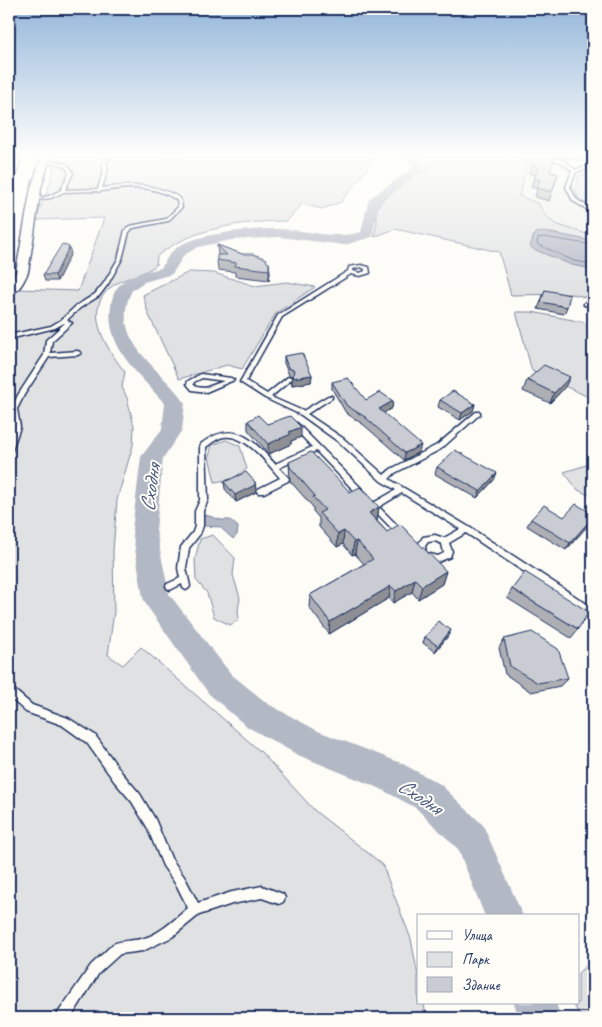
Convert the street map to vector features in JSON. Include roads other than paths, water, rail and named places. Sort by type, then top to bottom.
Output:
[{"type":"street","points":[[9,291],[18,281],[22,272],[35,201]]},
{"type":"lane","points":[[9,337],[52,328],[78,307],[97,295],[120,258],[127,231],[132,227],[167,220],[180,207],[179,201]]},
{"type":"lane","points":[[576,201],[582,207],[593,212]]},
{"type":"lane","points":[[243,382],[280,316],[350,272]]},
{"type":"lane","points":[[586,304],[593,306]]},
{"type":"lane","points":[[9,450],[17,427],[14,409],[47,355],[49,340],[69,324],[62,321]]},
{"type":"lane","points":[[47,355],[78,352]]},
{"type":"lane","points":[[231,380],[202,390],[194,389],[190,384],[193,379],[201,376],[231,380],[243,382],[267,397],[303,414],[342,441],[384,479],[466,529],[593,613]]},
{"type":"lane","points":[[267,397],[290,378]]},
{"type":"lane","points":[[303,414],[330,397]]},
{"type":"lane","points":[[384,479],[393,471],[439,447],[478,413]]},
{"type":"lane","points":[[294,423],[316,448],[409,541]]},
{"type":"lane","points":[[170,586],[185,583],[182,568],[185,546],[196,534],[199,526],[199,511],[204,500],[203,446],[207,441],[222,435],[239,435],[252,443],[285,479],[261,491]]},
{"type":"lane","points":[[274,467],[316,448]]},
{"type":"lane","points":[[374,506],[402,490]]},
{"type":"lane","points":[[445,542],[466,529]]},
{"type":"lane","points":[[435,538],[445,542],[448,551],[443,558],[433,559],[423,555],[421,546],[426,539],[435,538]]},
{"type":"lane","points":[[416,548],[436,568]]},
{"type":"lane","points":[[9,691],[29,710],[65,721],[91,739],[118,777],[136,798],[151,823],[167,862],[181,882],[195,910]]},
{"type":"lane","points":[[63,1018],[95,969],[117,948],[143,945],[168,934],[195,910],[232,898],[262,892],[279,898]]},
{"type":"water","points":[[544,232],[593,241],[593,269],[572,265],[533,249],[530,246],[536,233]]},
{"type":"water","points":[[206,515],[221,520],[230,520],[238,527],[237,535],[233,539],[220,527],[205,526],[200,522],[200,517]]},
{"type":"waterway","name":"Сходня","points":[[374,201],[367,234],[344,241],[280,233],[231,236],[193,244],[179,252],[167,271],[130,283],[121,296],[118,314],[119,324],[127,348],[175,403],[172,430],[152,457],[144,530],[156,598],[220,684],[257,715],[309,744],[389,775],[428,796],[471,837],[503,914]]},
{"type":"waterway","name":"Сходня","points":[[535,1004],[540,1018]]}]
